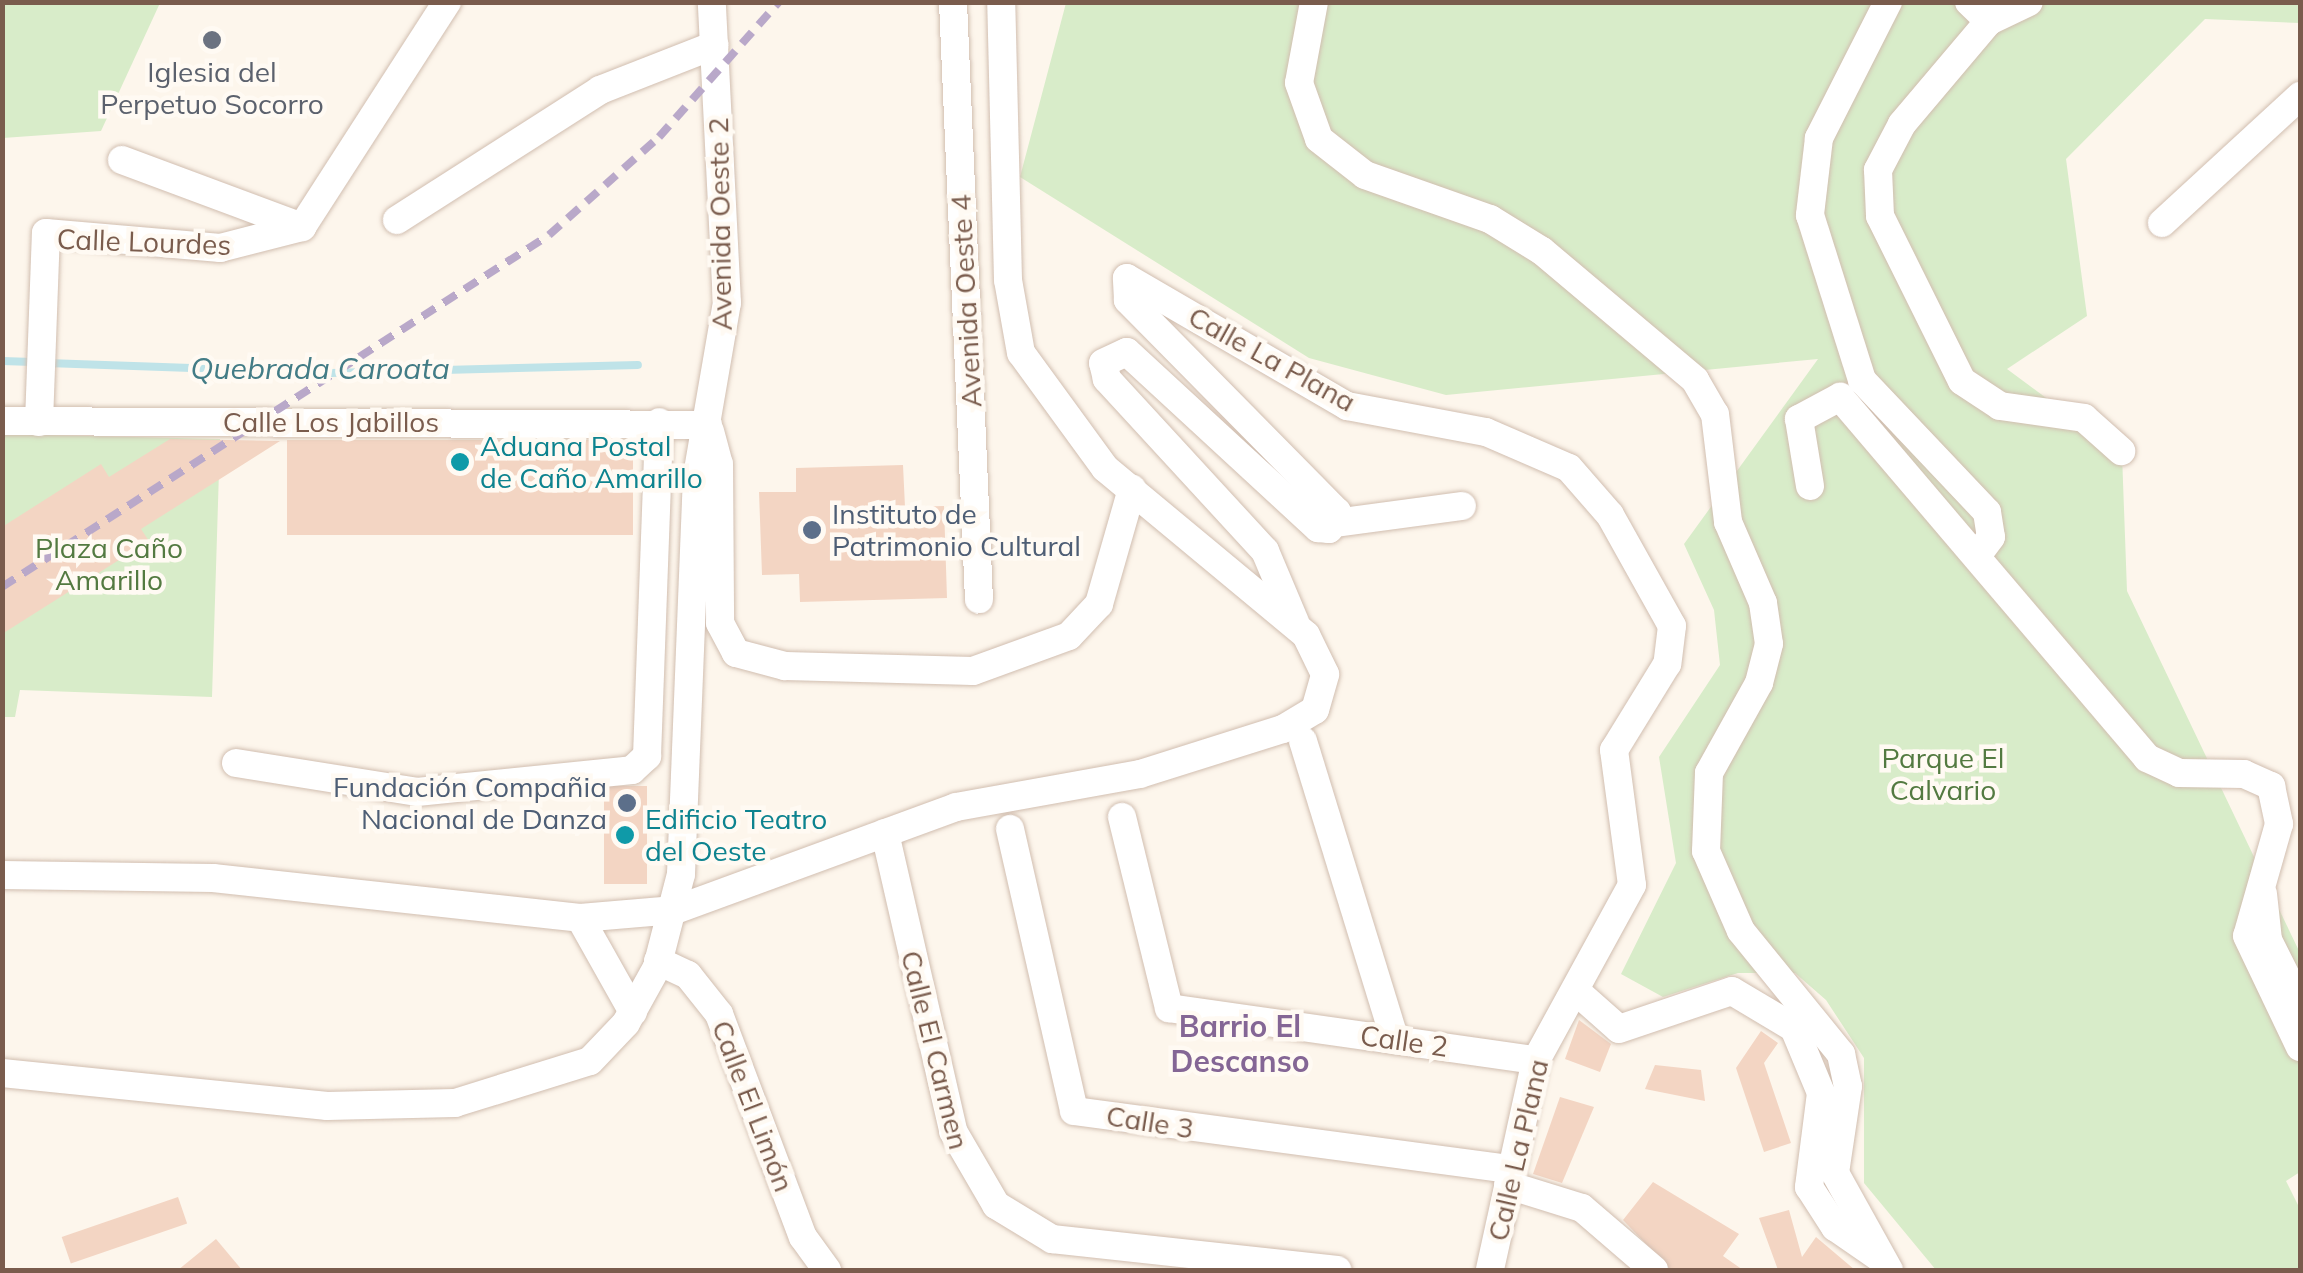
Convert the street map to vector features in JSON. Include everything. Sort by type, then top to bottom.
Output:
[{"type":"street","points":[[302,227],[447,2]]},
{"type":"street","name":"Avenida Oeste 2","points":[[712,2],[727,303],[708,425],[719,464],[720,623],[736,653],[785,666],[973,672],[1069,636],[1099,604],[1132,489]]},
{"type":"street","name":"Avenida Oeste 4","points":[[953,2],[979,600]]},
{"type":"street","points":[[1314,2],[1299,83],[1319,139],[1365,175],[1490,219],[1531,244],[1695,380],[1716,414],[1728,522],[1763,602],[1769,644],[1759,684],[1709,773],[1706,850],[1741,931],[1841,1054],[1848,1086],[1835,1173],[1885,1264]]},
{"type":"street","points":[[1888,2],[1819,138],[1810,215],[1862,380],[1988,512],[1991,537],[1979,553]]},
{"type":"street","points":[[2030,2],[1979,12],[1902,124],[1878,170],[1880,216],[1962,381],[2000,406],[2084,418],[2121,451]]},
{"type":"street","points":[[2,875],[213,878],[580,918],[675,910],[981,800],[1140,774],[1283,729],[1315,710],[1324,687],[1314,646],[1295,622],[1132,489],[1052,407],[1015,339],[1002,4]]},
{"type":"street","points":[[398,220],[600,90],[715,46]]},
{"type":"street","points":[[2162,223],[2300,96]]},
{"type":"street","name":"Calle Lourdes","points":[[122,160],[302,227]]},
{"type":"street","name":"Calle Lourdes","points":[[40,422],[46,233],[220,248],[302,227]]},
{"type":"street","name":"Calle La Plana","points":[[1335,524],[1332,505],[1128,300],[1124,281],[1144,280],[1347,406],[1486,432],[1550,458],[1610,515],[1674,636],[1614,750],[1632,885],[1536,1060],[1490,1270]]},
{"type":"street","points":[[1295,622],[1265,551],[1107,379],[1103,363],[1126,352],[1311,522],[1369,526],[1462,506]]},
{"type":"street","points":[[1810,486],[1799,419],[1840,397],[1979,553],[2147,758],[2179,774],[2244,774],[2271,786],[2279,824],[2247,936],[2300,1047]]},
{"type":"street","name":"Calle Los Jabillos","points":[[2,421],[708,425]]},
{"type":"street","points":[[236,763],[417,792],[632,770],[647,756],[659,422]]},
{"type":"street","points":[[2,1073],[327,1106],[455,1104],[590,1061],[633,1012],[658,961],[675,910],[698,476],[708,425]]},
{"type":"street","points":[[1302,742],[1395,1040]]},
{"type":"street","name":"Calle 2","points":[[1122,816],[1170,1008],[1536,1060]]},
{"type":"street","name":"Calle 3","points":[[1010,830],[1074,1111],[1510,1177]]},
{"type":"street","name":"Calle El Carmen","points":[[885,833],[952,1132],[996,1205],[1052,1239],[1337,1270]]},
{"type":"street","points":[[2264,872],[2268,940],[2300,1004]]},
{"type":"street","points":[[580,918],[633,1012]]},
{"type":"street","name":"Calle El Limón","points":[[658,961],[688,975],[718,1014],[803,1237],[827,1270]]},
{"type":"street","points":[[1576,991],[1619,1029],[1732,991],[1794,1028],[1820,1093],[1809,1188],[1835,1227],[1885,1264]]},
{"type":"street","points":[[1510,1177],[1582,1208],[1654,1270]]},
{"type":"green space","points":[[3,2],[160,3],[101,131],[3,138]]},
{"type":"green space","name":"Parque El Calvario","points":[[1066,3],[2300,3],[2300,23],[2205,19],[2066,159],[2087,316],[2007,369],[2122,454],[2127,591],[2300,953],[2300,1172],[2286,1181],[2300,1209],[2300,1270],[1936,1270],[1864,1183],[1864,1058],[1826,1000],[1795,973],[1738,973],[1663,997],[1621,974],[1676,863],[1659,757],[1720,665],[1714,610],[1684,544],[1818,359],[1446,395],[1309,358],[1020,177]]},
{"type":"green space","name":"Plaza Caño Amarillo","points":[[3,434],[220,439],[212,697],[20,690],[15,717],[3,717]]},
{"type":"building","points":[[170,439],[280,441],[141,529],[149,541],[2,634],[2,527],[101,464],[109,477]]},
{"type":"building","name":"Aduana Postal de Caño Amarillo","points":[[287,440],[633,440],[633,535],[287,535]]},
{"type":"building","points":[[903,465],[905,507],[944,506],[947,598],[800,602],[799,574],[762,575],[759,492],[796,492],[796,468]]},
{"type":"building","name":"Edificio Teatro del Oeste","points":[[604,786],[647,786],[647,884],[604,884]]},
{"type":"building","points":[[1579,1020],[1611,1044],[1600,1072],[1565,1059]]},
{"type":"building","points":[[1761,1031],[1778,1043],[1764,1063],[1791,1143],[1764,1152],[1736,1068]]},
{"type":"building","points":[[1655,1065],[1701,1070],[1705,1101],[1645,1089]]},
{"type":"building","points":[[1560,1097],[1594,1107],[1562,1183],[1533,1174]]},
{"type":"building","points":[[1653,1182],[1739,1234],[1723,1256],[1743,1270],[1671,1270],[1623,1220]]},
{"type":"building","points":[[178,1197],[187,1223],[71,1264],[62,1237]]},
{"type":"building","points":[[1789,1210],[1802,1257],[1816,1237],[1855,1270],[1778,1270],[1759,1218]]},
{"type":"building","points":[[216,1239],[242,1270],[178,1270]]},
{"type":"waterway","name":"Quebrada Caroata","points":[[2,361],[33,362]]},
{"type":"waterway","name":"Quebrada Caroata","points":[[47,363],[331,373],[638,365]]},
{"type":"railway","points":[[2,587],[549,235],[659,137],[779,2]]},
{"type":"place","name":"Iglesia del Perpetuo Socorro","points":[[212,40]]},
{"type":"place","name":"Aduana Postal de Caño Amarillo","points":[[460,462]]},
{"type":"place","name":"Instituto de Patrimonio Cultural","points":[[812,530]]},
{"type":"place","name":"Fundación Compañia Nacional de Danza","points":[[627,803]]},
{"type":"place","name":"Edificio Teatro del Oeste","points":[[625,835]]},
{"type":"district","name":"Barrio El Descanso","points":[[1240,1043]]}]
